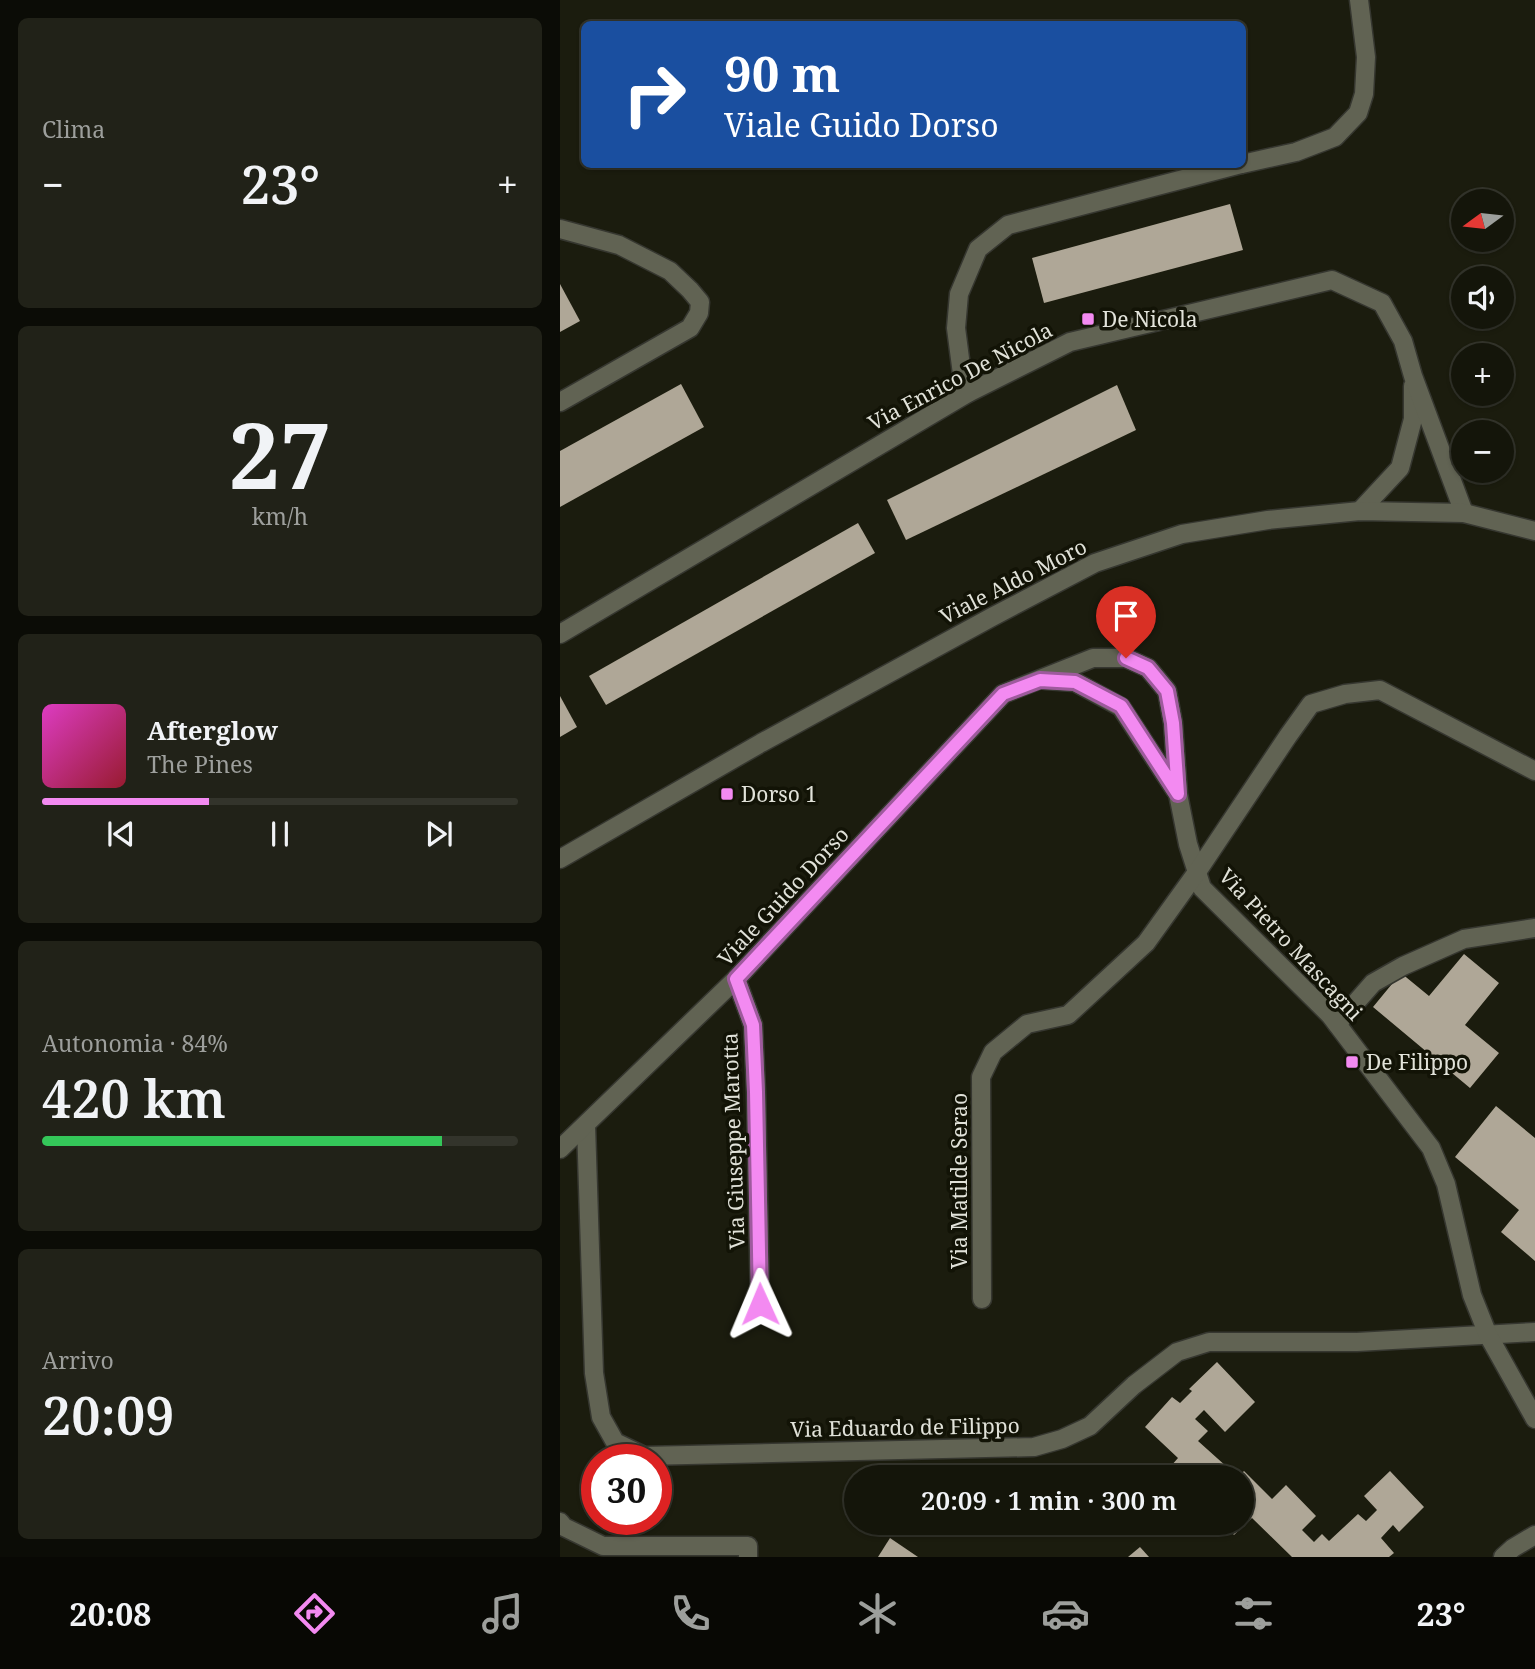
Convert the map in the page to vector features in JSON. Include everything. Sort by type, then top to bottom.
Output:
[{"type":"street","points":[[1246,163],[1296,152],[1335,138],[1358,113],[1364,94],[1366,57],[1359,0]]},
{"type":"street","points":[[968,393],[962,374],[956,328],[959,294],[978,248],[1007,225],[1227,168]]},
{"type":"street","points":[[560,402],[690,328],[699,313],[700,302],[670,271],[619,245],[561,231]]},
{"type":"street","name":"Via Enrico De Nicola","points":[[560,634],[968,393],[1070,342],[1332,281],[1382,303],[1403,341],[1413,376]]},
{"type":"street","points":[[1360,510],[1400,468],[1413,419],[1413,376]]},
{"type":"street","points":[[1413,376],[1464,513]]},
{"type":"street","name":"Viale Aldo Moro","points":[[560,859],[761,743],[1094,563],[1182,534],[1268,520],[1360,510],[1464,513],[1535,531]]},
{"type":"street","name":"Viale Guido Dorso","points":[[560,1149],[736,979],[1003,694],[1093,658],[1126,658],[1148,668],[1167,691],[1173,723],[1178,794],[1188,844],[1197,872]]},
{"type":"street","name":"Viale Guido Dorso","points":[[1040,680],[1075,682],[1121,706],[1178,794]]},
{"type":"street","name":"Via Matilde Serao","points":[[982,1298],[981,1077],[992,1052],[1027,1024],[1068,1015],[1146,943],[1311,704],[1345,694],[1380,690],[1535,771]]},
{"type":"street","name":"Via Pietro Mascagni","points":[[1197,872],[1202,888],[1330,1015],[1432,1148],[1446,1184],[1472,1295],[1489,1335],[1535,1419]]},
{"type":"street","points":[[1337,1024],[1373,983],[1403,966],[1464,939],[1535,928]]},
{"type":"street","name":"Via Giuseppe Marotta","points":[[736,979],[753,1025],[760,1304]]},
{"type":"street","name":"Via Eduardo de Filippo","points":[[586,1125],[594,1373],[601,1417],[615,1442],[644,1456],[1034,1447],[1062,1439],[1090,1426],[1134,1385],[1177,1352],[1209,1342],[1357,1342],[1535,1332]]},
{"type":"street","points":[[560,1522],[564,1527],[603,1546],[748,1546],[748,1557]]},
{"type":"street","points":[[1503,1557],[1535,1535]]},
{"type":"building","points":[[1230,204],[1243,250],[1044,303],[1032,258]]},
{"type":"building","points":[[560,284],[580,321],[560,332]]},
{"type":"building","points":[[681,384],[704,427],[560,507],[560,451]]},
{"type":"building","points":[[1117,385],[1136,430],[906,540],[887,500]]},
{"type":"building","points":[[858,523],[875,553],[606,705],[589,676]]},
{"type":"building","points":[[560,696],[577,727],[560,737]]},
{"type":"building","points":[[1464,954],[1499,983],[1465,1025],[1499,1053],[1470,1088],[1373,1007],[1401,973],[1429,996]]},
{"type":"building","points":[[1496,1106],[1535,1138],[1535,1261],[1501,1232],[1519,1210],[1455,1157]]},
{"type":"building","points":[[1217,1362],[1255,1402],[1225,1432],[1204,1410],[1195,1419],[1208,1431],[1198,1441],[1225,1465],[1172,1465],[1178,1458],[1145,1427],[1172,1397],[1180,1403],[1192,1391],[1189,1389]]},
{"type":"building","points":[[1390,1471],[1424,1507],[1399,1532],[1393,1525],[1381,1538],[1394,1553],[1389,1557],[1292,1557],[1254,1520],[1254,1481],[1272,1499],[1286,1485],[1316,1516],[1302,1530],[1314,1542],[1322,1534],[1329,1541],[1358,1514],[1366,1521],[1377,1510],[1364,1496]]},
{"type":"building","points":[[890,1538],[918,1557],[878,1557]]},
{"type":"building","points":[[1140,1547],[1149,1557],[1128,1557]]},
{"type":"place","name":"De Nicola","points":[[1088,319]]},
{"type":"place","name":"Dorso 1","points":[[727,794]]},
{"type":"place","name":"De Filippo","points":[[1352,1062]]},
{"type":"route","points":[[760,1304],[753,1025],[736,979],[1003,694],[1040,680],[1075,682],[1121,706],[1178,794],[1173,723],[1167,691],[1148,668],[1126,658]]}]
